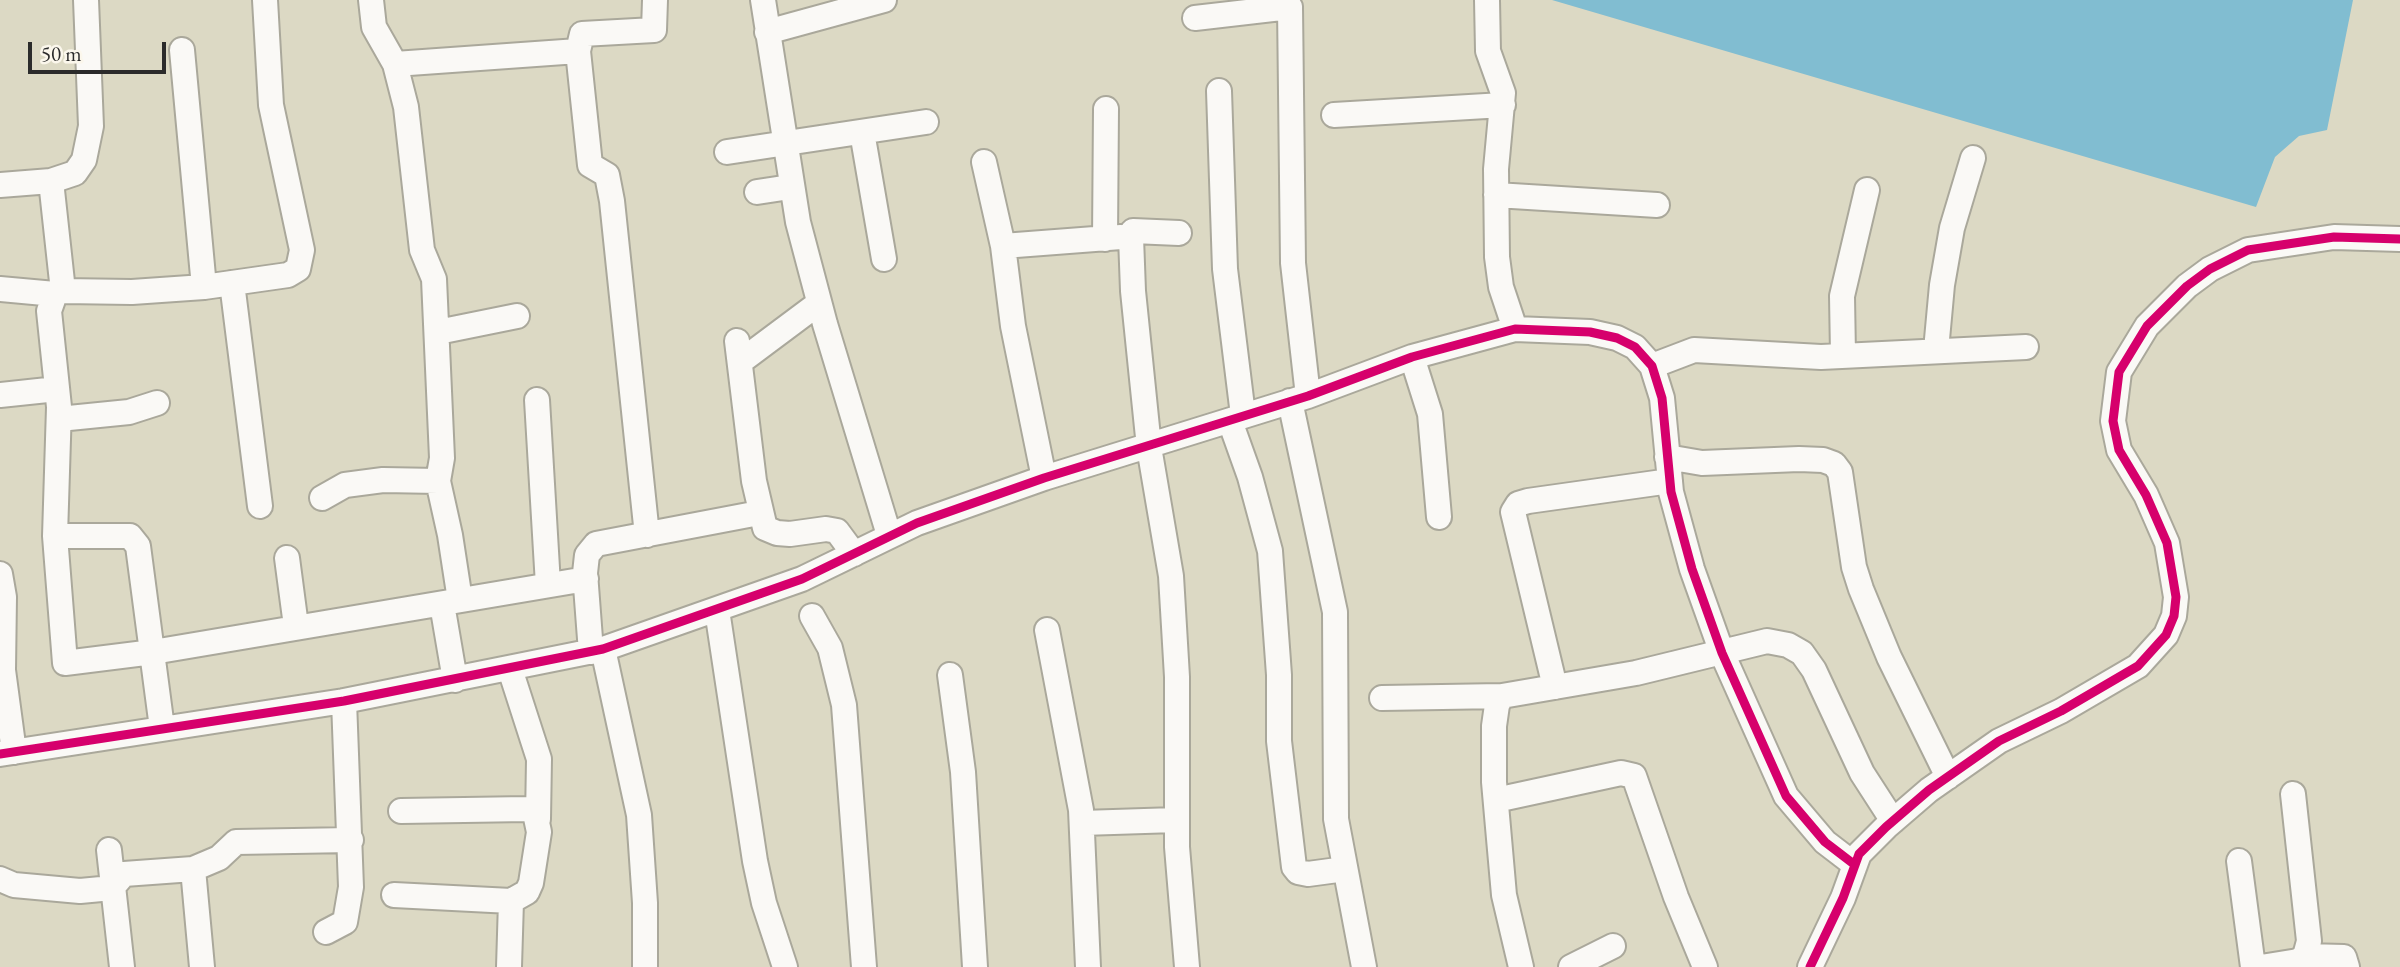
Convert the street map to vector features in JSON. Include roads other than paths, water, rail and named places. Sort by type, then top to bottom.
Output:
[{"type":"street","points":[[0,186],[51,181],[75,173],[85,160],[91,127],[86,0]]},
{"type":"street","points":[[0,289],[132,292],[204,287],[288,275],[298,269],[301,260],[297,223],[271,105],[265,0]]},
{"type":"street","points":[[371,0],[374,27],[395,64],[408,120],[422,250],[435,279],[442,458],[438,481],[450,535],[455,680]]},
{"type":"street","points":[[647,534],[611,201],[607,175],[590,165],[578,51],[582,34],[654,30],[656,0]]},
{"type":"street","points":[[763,0],[790,187],[819,303],[889,535]]},
{"type":"street","points":[[767,32],[884,0]]},
{"type":"street","points":[[1487,0],[1488,51],[1503,93],[1496,195],[1501,287],[1515,329]]},
{"type":"street","points":[[1195,18],[1290,8],[1293,263],[1299,398],[1335,612],[1336,819],[1364,967]]},
{"type":"street","points":[[182,50],[204,287]]},
{"type":"street","points":[[395,64],[578,51]]},
{"type":"street","points":[[1219,91],[1225,269],[1236,418],[1270,551],[1279,675],[1279,741],[1294,867],[1298,872],[1308,874],[1345,869]]},
{"type":"street","points":[[1334,115],[1503,105]]},
{"type":"street","points":[[1105,109],[1105,239]]},
{"type":"street","points":[[727,152],[785,146],[926,122]]},
{"type":"street","points":[[862,132],[884,259]]},
{"type":"street","points":[[1936,350],[1942,285],[1950,238],[1973,158]]},
{"type":"street","points":[[984,162],[1003,246],[1013,326],[1044,478]]},
{"type":"street","points":[[51,181],[59,292],[49,311],[59,419],[55,536],[65,663],[153,652],[586,579]]},
{"type":"street","points":[[757,192],[790,187]]},
{"type":"street","points":[[1843,355],[1842,296],[1867,190]]},
{"type":"street","points":[[1496,195],[1657,205]]},
{"type":"street","points":[[1179,233],[1133,231],[1131,237],[1133,291],[1149,447],[1171,576],[1177,677],[1176,820],[1187,967]]},
{"type":"street","points":[[1003,246],[1131,237]]},
{"type":"street","points":[[1810,967],[1859,854],[1893,821],[1948,777],[2008,736],[2061,711],[2138,666],[2158,646],[2172,624],[2175,585],[2167,543],[2147,495],[2119,450],[2113,421],[2119,372],[2147,326],[2188,286],[2210,269],[2248,250],[2334,237],[2400,239]]},
{"type":"street","points":[[232,283],[260,506]]},
{"type":"street","points":[[819,303],[738,352],[759,513],[765,528],[777,533],[826,528],[837,531],[854,554]]},
{"type":"street","points":[[438,332],[517,316]]},
{"type":"street","points":[[0,574],[4,597],[2,670],[7,753],[344,701],[597,650],[802,579],[889,535],[1044,478],[1149,447],[1412,358],[1515,329],[1590,332],[1617,338],[1635,347],[1652,366],[1662,398],[1668,469],[1692,569],[1722,653],[1786,796],[1819,836],[1855,865]]},
{"type":"street","points":[[1652,366],[1694,350],[1796,357],[2026,346]]},
{"type":"street","points":[[1412,358],[1430,414],[1439,517]]},
{"type":"street","points":[[0,395],[57,389]]},
{"type":"street","points":[[537,400],[548,585]]},
{"type":"street","points":[[59,419],[129,412],[157,403]]},
{"type":"street","points":[[1555,687],[1513,512],[1518,504],[1702,463],[1823,460],[1834,464],[1840,472],[1854,567],[1861,589],[1889,657],[1948,777]]},
{"type":"street","points":[[322,498],[345,485],[383,480],[438,481]]},
{"type":"street","points":[[645,967],[645,903],[639,815],[597,650],[586,579],[587,555],[596,544],[759,513]]},
{"type":"street","points":[[55,536],[130,536],[138,545],[162,728]]},
{"type":"street","points":[[287,558],[296,626]]},
{"type":"street","points":[[717,610],[757,872],[785,967]]},
{"type":"street","points":[[812,616],[830,648],[844,705],[864,967]]},
{"type":"street","points":[[1047,630],[1082,823],[1088,967]]},
{"type":"street","points":[[1382,698],[1502,696],[1767,642],[1788,645],[1802,653],[1820,681],[1862,773],[1893,821]]},
{"type":"street","points":[[394,895],[511,901],[527,892],[531,883],[538,819],[539,759],[510,669]]},
{"type":"street","points":[[950,675],[963,772],[975,967]]},
{"type":"street","points":[[1502,696],[1497,705],[1494,726],[1496,800],[1504,895],[1521,967]]},
{"type":"street","points":[[326,932],[345,922],[351,887],[344,701]]},
{"type":"street","points":[[1496,800],[1621,773],[1634,776],[1676,897],[1705,967]]},
{"type":"street","points":[[2293,794],[2309,941],[2305,956]]},
{"type":"street","points":[[401,811],[527,809],[538,819]]},
{"type":"street","points":[[1082,823],[1176,820]]},
{"type":"street","points":[[0,879],[14,884],[80,891],[112,888],[124,874],[153,869],[193,869],[219,858],[236,842],[351,839]]},
{"type":"street","points":[[108,850],[122,967]]},
{"type":"street","points":[[2239,861],[2253,967]]},
{"type":"street","points":[[193,869],[202,967]]},
{"type":"street","points":[[509,967],[511,901]]},
{"type":"street","points":[[1571,967],[1613,946]]},
{"type":"street","points":[[2261,967],[2298,961],[2305,956],[2344,957],[2347,967]]},
{"type":"water","points":[[1552,0],[2353,0],[2327,130],[2299,136],[2275,157],[2256,207]]}]
